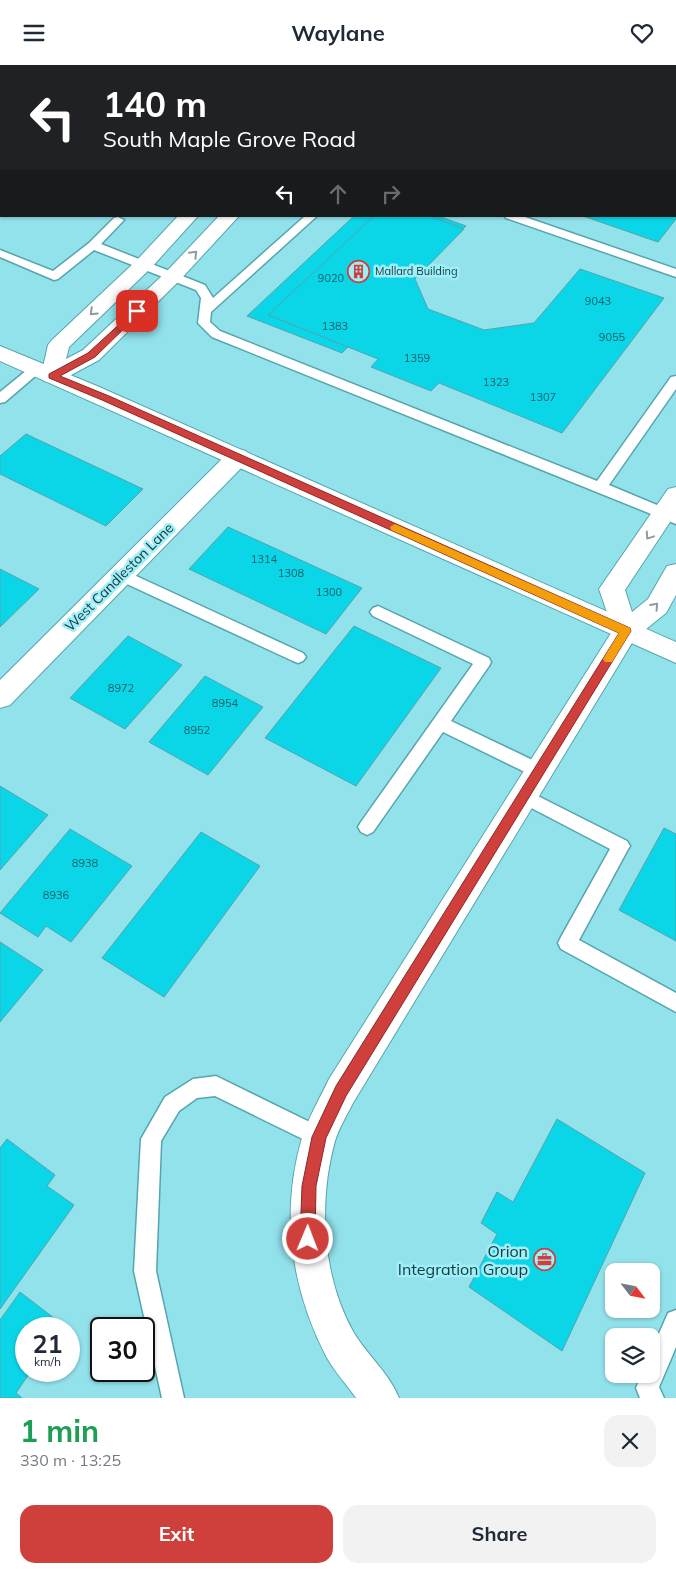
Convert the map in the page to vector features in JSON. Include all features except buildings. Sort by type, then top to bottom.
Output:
[{"type":"street","points":[[44,373],[60,345],[144,265],[189,217]]},
{"type":"street","points":[[44,373],[92,355],[173,276],[229,217]]},
{"type":"street","points":[[0,353],[676,653]]},
{"type":"street","name":"West Candleston Lane","points":[[0,697],[238,457]]},
{"type":"street","points":[[626,631],[612,589],[672,509]]},
{"type":"street","points":[[380,1398],[341,1346],[318,1293],[308,1239],[309,1186],[319,1137],[341,1091],[626,631],[657,606],[676,573]]},
{"type":"lane","points":[[206,310],[311,217]]},
{"type":"lane","points":[[513,217],[676,273]]},
{"type":"lane","points":[[0,253],[54,276],[93,245],[116,218]]},
{"type":"lane","points":[[93,245],[201,288],[207,299],[204,323],[216,334],[572,478],[672,509]]},
{"type":"lane","points":[[0,399],[44,373]]},
{"type":"lane","points":[[600,487],[676,380]]},
{"type":"lane","points":[[121,575],[298,657]]},
{"type":"lane","points":[[367,827],[483,663],[378,612]]},
{"type":"lane","points":[[440,723],[531,783],[621,846],[567,943],[676,1003]]},
{"type":"lane","points":[[173,1398],[145,1271],[151,1139],[172,1104],[193,1089],[216,1086],[319,1137]]},
{"type":"lane","points":[[653,1398],[647,1388],[676,1321]]},
{"type":"slow traffic","points":[[395,527],[626,631],[609,659]]},
{"type":"place","name":"Mallard Building","points":[[359,271]]},
{"type":"place","name":"Orion Integration Group","points":[[544,1260]]},
{"type":"route","points":[[137,311],[92,355],[52,376],[106,398],[626,631],[341,1091],[319,1137],[309,1186],[308,1239]]}]
